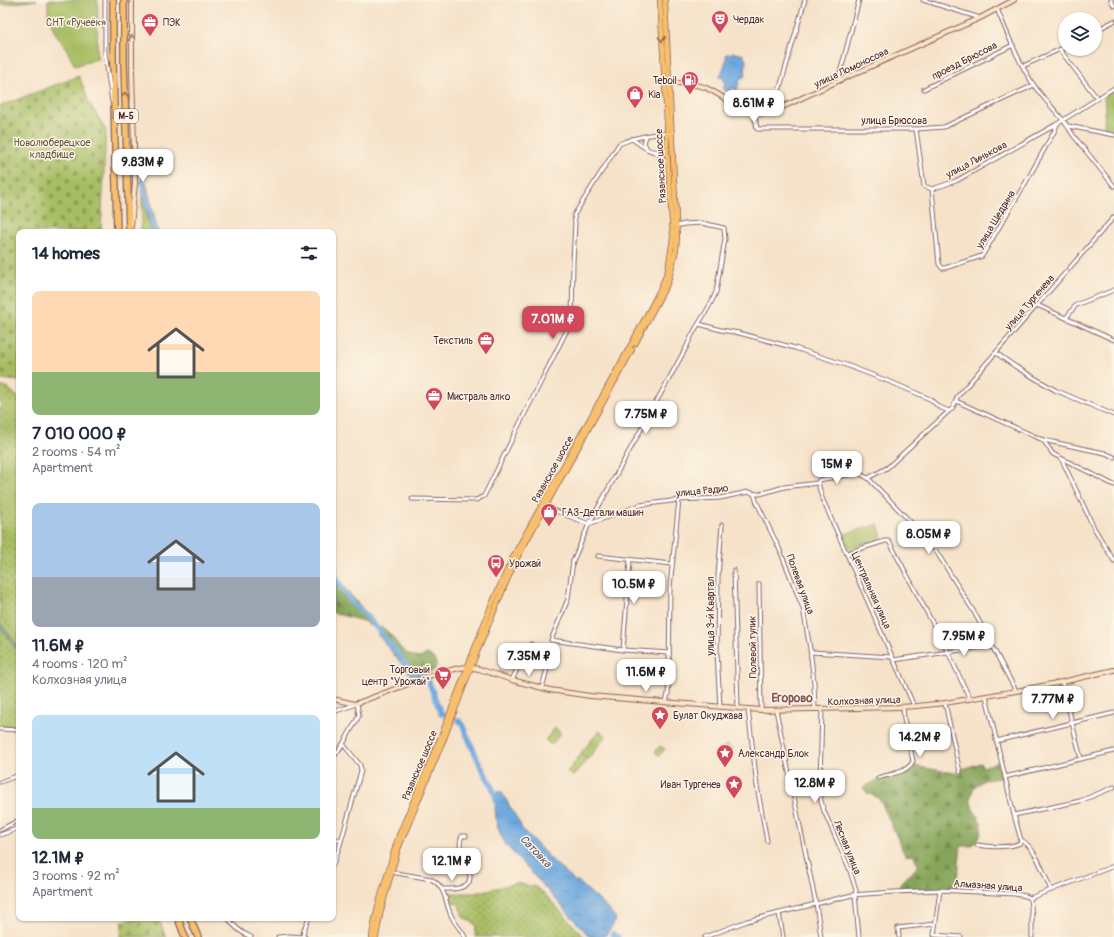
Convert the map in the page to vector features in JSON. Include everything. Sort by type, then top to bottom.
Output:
[{"type":"highway","name":"М-5","points":[[113,0],[117,229]]},
{"type":"highway","name":"М-5","points":[[124,0],[124,63],[130,229]]},
{"type":"highway","points":[[179,921],[185,937]]},
{"type":"highway","points":[[191,921],[198,937]]},
{"type":"main road","points":[[130,229],[134,183],[132,0]]},
{"type":"main road","name":"Рязанское шоссе","points":[[372,937],[374,924],[395,848],[469,667],[505,585],[545,507],[664,292],[672,271],[676,250],[676,226],[672,144],[669,134],[660,0]]},
{"type":"main road","name":"Рязанское шоссе","points":[[376,937],[381,910],[398,849],[445,736],[491,606],[514,555],[632,343],[665,280],[672,250],[673,237],[667,150],[669,134],[670,82],[665,0]]},
{"type":"main road","name":"улица Ломоносова","points":[[670,82],[702,86],[755,115],[764,114],[772,112],[980,18],[1014,0]]},
{"type":"main road","points":[[336,700],[356,704],[432,675],[469,667]]},
{"type":"main road","name":"Колхозная улица","points":[[469,667],[512,680],[562,692],[590,696],[761,710],[903,707],[946,703],[1062,682],[1114,670]]},
{"type":"street","points":[[105,0],[105,53],[114,122]]},
{"type":"street","points":[[772,112],[805,0]]},
{"type":"street","points":[[838,81],[859,0]]},
{"type":"street","points":[[924,0],[980,18]]},
{"type":"street","points":[[1111,0],[1114,6]]},
{"type":"street","points":[[997,9],[1023,66],[1034,85],[1114,186]]},
{"type":"street","points":[[1102,27],[1114,21]]},
{"type":"street","name":"проезд Брюсова","points":[[924,89],[1013,45]]},
{"type":"street","points":[[1023,66],[1058,51]]},
{"type":"street","points":[[1065,56],[1097,98]]},
{"type":"street","name":"улица Брюсова","points":[[755,115],[756,128],[944,128],[1034,85]]},
{"type":"street","name":"улица Линькова","points":[[932,189],[956,181],[1057,124],[1114,88]]},
{"type":"street","name":"улица Щедрина","points":[[932,189],[939,264],[942,268],[945,268],[982,256],[1026,182],[1057,124]]},
{"type":"street","points":[[1068,126],[1114,135]]},
{"type":"street","points":[[916,129],[924,186],[932,189]]},
{"type":"street","points":[[412,499],[476,500],[484,496],[572,320],[574,215],[619,144],[646,136],[669,134]]},
{"type":"street","points":[[646,136],[644,143],[647,149]]},
{"type":"street","points":[[632,139],[662,157],[668,166]]},
{"type":"street","points":[[656,153],[667,150],[672,144]]},
{"type":"street","name":"улица Тургенева","points":[[868,478],[888,468],[949,410],[952,409],[956,400],[1114,216]]},
{"type":"street","points":[[669,653],[623,650],[551,640],[568,599],[570,573],[573,561],[589,524],[687,346],[691,336],[713,300],[716,292],[725,239],[724,228],[702,223],[676,226]]},
{"type":"street","points":[[1066,318],[1076,305],[1114,290]]},
{"type":"street","points":[[1037,305],[1114,340]]},
{"type":"street","points":[[699,324],[795,348],[846,365],[930,399],[939,407],[949,410]]},
{"type":"street","points":[[996,353],[1016,367],[1055,390],[1114,415]]},
{"type":"street","points":[[956,400],[1043,440],[1105,453],[1114,457]]},
{"type":"street","points":[[1043,440],[1053,454],[1114,485]]},
{"type":"street","points":[[1062,459],[1094,528],[1114,561]]},
{"type":"street","name":"улица Радио","points":[[589,524],[640,505],[679,500],[720,498],[748,492],[760,494],[784,487],[853,474],[860,474],[868,478]]},
{"type":"street","points":[[868,478],[931,543],[974,612],[986,634],[990,646],[993,648],[1016,691]]},
{"type":"street","name":"Центральная улица","points":[[819,481],[822,498],[914,706]]},
{"type":"street","name":"Полевая улица","points":[[754,494],[803,608],[811,652],[815,709]]},
{"type":"street","points":[[666,702],[669,678],[670,587],[679,500]]},
{"type":"street","points":[[545,507],[589,524]]},
{"type":"street","name":"улица 3-й Квартал","points":[[720,707],[717,652],[718,585],[722,525]]},
{"type":"street","points":[[847,553],[885,541],[890,543],[948,652],[970,699]]},
{"type":"street","points":[[598,556],[672,564]]},
{"type":"street","points":[[623,650],[630,560]]},
{"type":"street","points":[[734,570],[738,708]]},
{"type":"street","name":"Полевой тупик","points":[[759,584],[761,710]]},
{"type":"street","points":[[512,680],[531,644]]},
{"type":"street","points":[[811,652],[893,658],[990,646]]},
{"type":"street","points":[[542,688],[548,665]]},
{"type":"street","points":[[1062,682],[1081,759]]},
{"type":"street","points":[[986,696],[1004,777],[1021,840],[1030,847],[1051,890]]},
{"type":"street","points":[[946,703],[960,772]]},
{"type":"street","points":[[336,711],[356,704],[359,716],[344,744],[336,754]]},
{"type":"street","points":[[878,778],[903,770],[911,765],[913,761],[904,719],[903,707]]},
{"type":"street","points":[[748,709],[757,786],[767,841]]},
{"type":"street","name":"Лесная улица","points":[[822,709],[820,781],[822,800],[824,811],[849,868],[856,890],[855,895],[859,937]]},
{"type":"street","points":[[776,710],[816,904],[821,937]]},
{"type":"street","points":[[996,742],[1114,713]]},
{"type":"street","points":[[0,728],[16,730]]},
{"type":"street","points":[[336,854],[361,771],[360,765],[344,744]]},
{"type":"street","points":[[1004,777],[1114,750]]},
{"type":"street","points":[[0,782],[16,776]]},
{"type":"street","points":[[792,787],[820,781]]},
{"type":"street","points":[[1014,814],[1080,801],[1114,787]]},
{"type":"street","points":[[0,830],[16,822]]},
{"type":"street","points":[[0,835],[16,829]]},
{"type":"street","points":[[442,889],[464,887],[469,882],[470,872],[463,856],[460,844],[462,836],[466,836]]},
{"type":"street","points":[[336,839],[340,841]]},
{"type":"street","points":[[977,845],[1015,845],[1020,843],[1021,840]]},
{"type":"street","name":"Алмазная улица","points":[[816,904],[852,895],[940,890],[1015,894],[1030,898],[1114,866]]},
{"type":"street","points":[[391,872],[431,879],[434,881],[442,889],[452,919],[465,937]]},
{"type":"street","points":[[940,890],[934,936],[961,937]]},
{"type":"street","points":[[1030,898],[1032,937]]},
{"type":"street","points":[[705,937],[711,936],[747,921],[816,904]]},
{"type":"street","points":[[780,913],[783,937]]},
{"type":"street","points":[[230,921],[236,928],[251,937]]},
{"type":"street","points":[[279,937],[304,937],[304,928],[308,921]]},
{"type":"street","points":[[899,937],[898,928],[935,924]]},
{"type":"green space","name":"СНТ «Ручеёк»","points":[[0,0],[37,0],[0,5]]},
{"type":"green space","name":"СНТ «Ручеёк»","points":[[48,0],[98,0],[97,59],[75,66],[65,46],[54,31],[48,14]]},
{"type":"green space","name":"Новолюберецкое кладбище","points":[[79,76],[89,102],[106,131],[101,229],[16,229],[16,381],[0,379],[0,106]]},
{"type":"green space","points":[[1114,90],[1114,131],[1104,129],[1104,96]]},
{"type":"green space","points":[[146,182],[157,229],[150,229],[141,192],[143,183]]},
{"type":"green space","points":[[142,196],[150,229],[141,229]]},
{"type":"green space","points":[[0,387],[7,387],[16,395],[16,577],[12,580],[16,592],[16,644],[0,623]]},
{"type":"green space","points":[[878,524],[882,538],[849,549],[844,534]]},
{"type":"green space","points":[[336,575],[344,587],[377,626],[375,628],[363,621],[336,614]]},
{"type":"green space","points":[[0,623],[16,644],[16,649],[0,627]]},
{"type":"green space","points":[[0,627],[16,650],[16,728],[0,727]]},
{"type":"green space","points":[[381,627],[391,635],[406,653],[420,658],[428,654],[436,663],[434,670],[417,678],[413,678],[378,635],[377,631]]},
{"type":"green space","points":[[555,728],[561,733],[551,745],[545,740]]},
{"type":"green space","points":[[599,731],[606,736],[588,759],[581,753]]},
{"type":"green space","points":[[726,745],[732,749],[730,758],[722,753],[723,748]]},
{"type":"green space","points":[[660,746],[665,749],[659,756],[655,752]]},
{"type":"green space","points":[[581,754],[587,759],[573,776],[567,772]]},
{"type":"green space","points":[[998,762],[1002,778],[984,780],[974,787],[970,799],[973,809],[982,824],[981,833],[977,842],[970,846],[961,846],[958,889],[899,889],[904,879],[918,865],[914,856],[905,856],[879,798],[867,793],[863,788],[877,780],[915,766],[962,774],[962,769],[981,763],[982,767]]},
{"type":"green space","points":[[516,883],[536,887],[544,893],[584,937],[475,937],[475,924],[463,917],[459,904],[452,902],[448,893],[475,893]]},
{"type":"green space","points":[[122,921],[159,921],[166,937],[121,937]]},
{"type":"water","points":[[732,52],[744,55],[746,61],[745,76],[740,79],[737,90],[735,88],[731,89],[730,92],[724,90],[723,88],[725,83],[723,78],[719,77],[724,66],[726,54],[730,54]]},
{"type":"water","points":[[501,791],[522,829],[575,882],[579,882],[616,918],[613,925],[604,937],[590,937],[506,845],[497,826],[495,813],[496,799],[498,792]]},
{"type":"waterway","name":"Сатовка","points":[[142,181],[154,229]]},
{"type":"waterway","name":"Сатовка","points":[[336,578],[354,605],[367,616],[412,672],[414,673],[421,671],[425,674]]},
{"type":"waterway","points":[[0,625],[16,647]]},
{"type":"waterway","name":"Сатовка","points":[[429,682],[441,714],[443,714]]},
{"type":"waterway","name":"Сатовка","points":[[458,720],[461,722],[481,767],[491,784],[498,804]]},
{"type":"waterway","name":"Сатовка","points":[[613,934],[618,937]]},
{"type":"place","name":"Чердак","points":[[720,34]]},
{"type":"place","name":"ПЭК","points":[[150,37]]},
{"type":"place","name":"Teboil","points":[[690,95]]},
{"type":"place","name":"Kia","points":[[635,109]]},
{"type":"place","name":"Текстиль","points":[[486,355]]},
{"type":"place","name":"Мистраль алко","points":[[434,411]]},
{"type":"place","name":"ГАЗ-Детали машин","points":[[549,527]]},
{"type":"place","name":"Урожай","points":[[496,578]]},
{"type":"place","name":"Торговый центр \"Урожай\"","points":[[443,690]]},
{"type":"place","name":"Булат Окуджава","points":[[660,730]]},
{"type":"place","name":"Александр Блок","points":[[725,768]]},
{"type":"place","name":"Иван Тургенев","points":[[734,799]]},
{"type":"district","name":"Егорово","points":[[792,698]]}]
